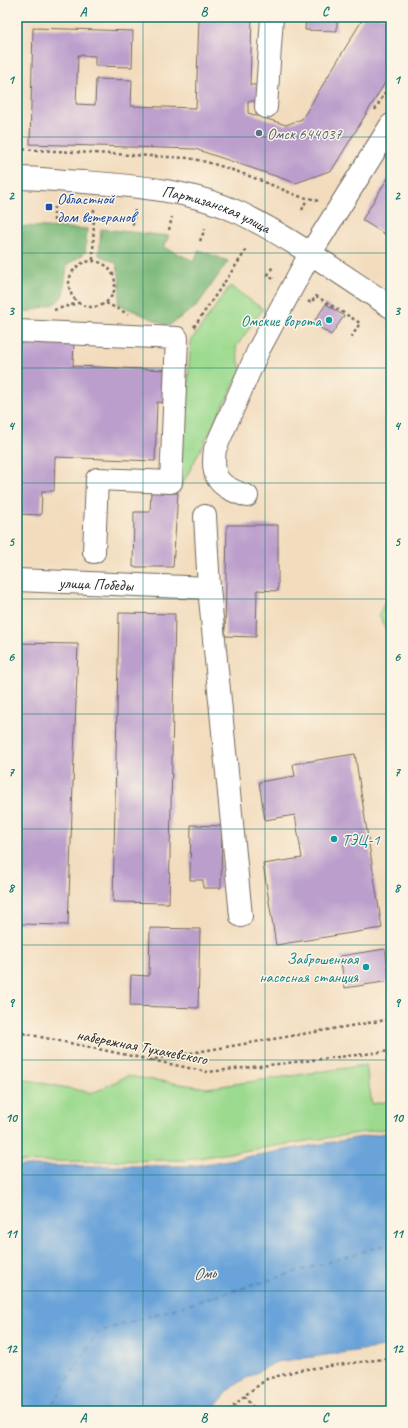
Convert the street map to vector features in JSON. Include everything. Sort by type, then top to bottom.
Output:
[{"type":"street","points":[[266,107],[272,17]]},
{"type":"street","points":[[246,496],[227,489],[217,479],[213,464],[215,449],[259,349],[310,254],[389,133]]},
{"type":"street","name":"Партизанская улица","points":[[17,178],[132,186],[173,192],[208,200],[239,213],[287,239],[391,307]]},
{"type":"street","points":[[17,331],[177,338],[171,482],[97,479],[94,552]]},
{"type":"street","points":[[205,516],[209,588],[241,916]]},
{"type":"street","name":"улица Победы","points":[[17,580],[209,588]]},
{"type":"path","points":[[17,149],[188,158],[204,161],[256,178],[307,199],[320,202]]},
{"type":"path","points":[[302,210],[307,199]]},
{"type":"path","points":[[17,231],[18,206]]},
{"type":"path","points":[[54,207],[54,222]]},
{"type":"path","points":[[93,260],[94,208]]},
{"type":"path","points":[[133,224],[135,210]]},
{"type":"path","points":[[169,230],[172,217]]},
{"type":"path","points":[[200,241],[205,229]]},
{"type":"path","points":[[177,338],[191,331],[246,250]]},
{"type":"path","points":[[93,260],[107,265],[115,277],[115,292],[106,303],[92,308],[78,303],[70,291],[70,276],[79,265],[93,260]]},
{"type":"path","points":[[268,275],[273,266]]},
{"type":"path","points":[[304,299],[311,303],[316,296],[360,323],[351,338]]},
{"type":"path","points":[[147,1060],[391,1019]]},
{"type":"path","name":"набережная Тухачевского","points":[[17,1032],[208,1072],[391,1051]]},
{"type":"path","points":[[228,1411],[244,1396],[267,1379],[299,1370],[391,1358]]},
{"type":"path","points":[[244,1396],[256,1411]]},
{"type":"green space","points":[[23,226],[87,229],[85,253],[67,265],[63,295],[55,304],[20,314]]},
{"type":"green space","points":[[101,229],[169,236],[163,247],[194,261],[199,250],[228,261],[197,306],[168,326],[118,304],[120,293],[119,273],[116,263],[99,255]]},
{"type":"green space","points":[[230,286],[263,309],[236,347],[241,371],[178,493],[191,341]]},
{"type":"green space","points":[[384,604],[391,609],[391,642],[379,614]]},
{"type":"green space","points":[[366,1065],[372,1104],[391,1101],[391,1128],[185,1160],[17,1162],[17,1078],[93,1093],[127,1076],[207,1088]]},
{"type":"water","name":"Омь","points":[[391,1132],[391,1346],[276,1362],[234,1385],[211,1411],[17,1411],[17,1166],[194,1166]]},
{"type":"building","points":[[199,17],[252,17],[250,85],[258,85],[257,101],[248,101],[248,113],[286,125],[302,119],[364,17],[386,17],[391,20],[391,73],[332,170],[296,183],[195,149],[30,144],[33,28],[133,31],[132,67],[95,66],[95,56],[78,55],[76,104],[95,105],[96,79],[132,80],[131,106],[196,108]]},
{"type":"building","points":[[306,17],[337,17],[337,31],[305,30]]},
{"type":"building","points":[[391,173],[391,238],[362,220]]},
{"type":"building","name":"Омские ворота","points":[[326,304],[344,316],[331,335],[313,323]]},
{"type":"building","points":[[17,339],[74,341],[73,366],[168,370],[166,403],[157,402],[155,461],[55,457],[54,491],[42,491],[41,515],[17,514]]},
{"type":"building","points":[[151,492],[178,493],[173,567],[133,567],[134,512],[150,512]]},
{"type":"building","points":[[227,525],[278,525],[278,591],[257,590],[256,637],[225,636]]},
{"type":"building","points":[[119,613],[175,614],[169,903],[113,902]]},
{"type":"building","points":[[17,643],[78,644],[68,925],[17,924]]},
{"type":"building","name":"ТЭЦ-1","points":[[355,754],[382,928],[276,945],[263,864],[302,858],[295,815],[265,820],[259,782],[295,776],[293,764]]},
{"type":"building","points":[[191,825],[222,826],[221,888],[203,888],[203,880],[190,880]]},
{"type":"building","points":[[150,928],[200,929],[198,1008],[130,1006],[131,975],[149,976]]},
{"type":"building","points":[[385,949],[390,981],[345,988],[340,956]]},
{"type":"ferry route","points":[[48,1411],[98,1332],[391,1243]]},
{"type":"place","name":"Омск 644037","points":[[259,133]]},
{"type":"place","name":"Областной дом ветеранов","points":[[49,207]]},
{"type":"place","name":"Омские ворота","points":[[329,320]]},
{"type":"place","name":"ТЭЦ-1","points":[[334,839]]},
{"type":"place","name":"Заброшенная насосная станция","points":[[366,967]]}]
